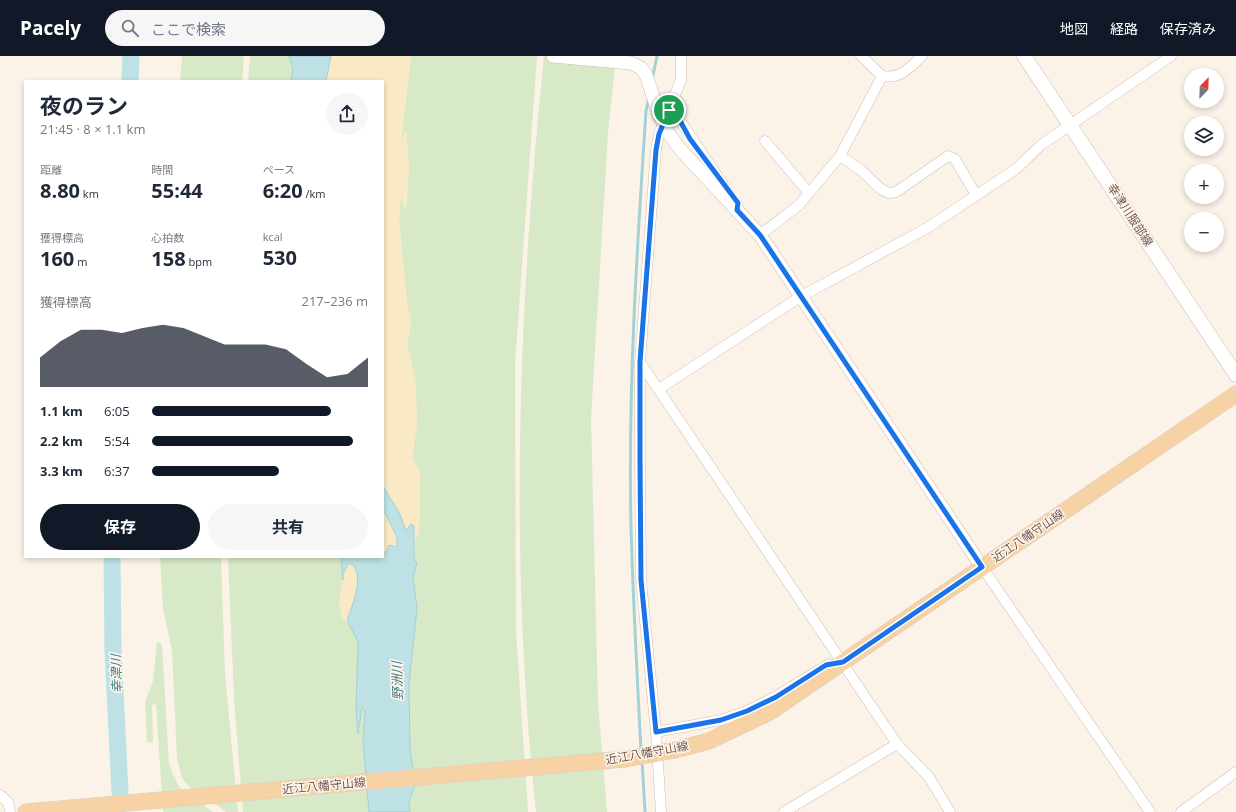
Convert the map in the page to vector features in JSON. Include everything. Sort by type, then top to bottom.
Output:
[{"type":"main road","name":"幸津川服部線","points":[[1024,56],[1236,375]]},
{"type":"main road","name":"近江八幡守山線","points":[[26,812],[92,806],[142,804],[622,759],[675,750],[709,740],[770,712],[1236,394]]},
{"type":"street","points":[[554,56],[626,63],[641,68],[664,112],[667,131],[680,149],[760,235],[800,297],[982,567],[1150,812]]},
{"type":"street","points":[[661,812],[656,732],[641,580],[640,362],[656,150],[664,112],[682,80],[681,56]]},
{"type":"street","points":[[861,56],[882,76],[891,77],[901,74],[922,56]]},
{"type":"street","points":[[659,389],[800,297],[927,228],[1016,169],[1041,145],[1170,56]]},
{"type":"street","points":[[760,235],[799,205],[840,156],[882,76]]},
{"type":"street","points":[[664,112],[679,119],[690,139],[738,203],[737,210]]},
{"type":"street","points":[[765,141],[809,193]]},
{"type":"street","points":[[840,156],[861,170],[881,189],[889,193],[896,192],[948,156],[955,159],[976,195]]},
{"type":"street","points":[[640,362],[897,744],[929,777],[950,812]]},
{"type":"street","points":[[656,732],[721,720],[747,711],[776,697],[826,665],[843,662]]},
{"type":"street","points":[[784,812],[897,744]]},
{"type":"street","points":[[1182,812],[1236,772]]},
{"type":"street","points":[[0,795],[8,802],[10,812]]},
{"type":"green space","points":[[182,56],[244,56],[242,80],[180,80]]},
{"type":"green space","points":[[250,56],[289,56],[293,69],[291,80],[248,80]]},
{"type":"green space","points":[[411,56],[537,56],[515,364],[516,631],[528,812],[410,812],[409,802],[415,785],[410,748],[409,684],[417,609],[413,577],[417,565],[414,558],[415,540],[419,532],[420,472],[412,459],[417,422],[415,378],[407,345],[411,322],[407,303],[399,221],[401,191],[403,204],[406,210],[409,168],[406,131],[402,142],[401,141]]},
{"type":"green space","points":[[544,56],[616,56],[608,133],[591,418],[598,703],[607,812],[536,812],[528,717],[522,623],[520,434],[528,245]]},
{"type":"green space","points":[[160,558],[221,558],[225,674],[238,812],[226,812],[191,789],[182,778],[177,759],[172,651],[163,609]]},
{"type":"green space","points":[[228,558],[341,558],[343,580],[339,603],[342,616],[353,630],[358,642],[356,708],[358,730],[362,707],[365,710],[363,741],[369,812],[243,812],[234,699]]},
{"type":"green space","points":[[157,642],[162,645],[169,765],[179,787],[213,812],[163,812],[156,704],[152,705],[153,742],[147,742],[145,702],[153,681]]},
{"type":"sand","points":[[331,56],[411,56],[401,141],[403,142],[406,130],[409,168],[406,212],[401,193],[399,221],[407,303],[411,322],[407,345],[415,378],[417,422],[412,459],[420,472],[419,532],[415,540],[415,535],[406,531],[399,512],[384,488],[384,80],[326,80]]},
{"type":"sand","points":[[384,511],[397,537],[397,548],[384,554]]},
{"type":"sand","points":[[349,563],[356,568],[358,581],[354,601],[347,620],[343,620],[339,603],[343,574]]},
{"type":"water","points":[[289,56],[331,56],[326,80],[291,80],[293,69]]},
{"type":"water","name":"野洲川","points":[[384,488],[399,512],[406,531],[411,524],[414,526],[414,558],[417,564],[413,577],[417,609],[409,684],[410,748],[415,785],[409,802],[410,812],[369,812],[363,741],[365,710],[362,707],[358,734],[356,708],[358,642],[347,620],[355,598],[358,581],[357,573],[354,567],[349,563],[343,574],[343,580],[341,558],[384,558],[384,554],[389,545],[397,547],[397,537],[384,511]]},
{"type":"waterway","name":"幸津川","points":[[130,80],[131,56]]},
{"type":"waterway","points":[[652,80],[657,56]]},
{"type":"waterway","points":[[641,750],[635,638],[630,473],[632,369],[637,266],[646,111],[649,97]]},
{"type":"waterway","name":"幸津川","points":[[112,558],[113,650],[120,792]]},
{"type":"waterway","points":[[642,760],[645,812]]},
{"type":"route","points":[[669,110],[679,119],[690,139],[738,203],[737,210],[760,235],[800,297],[982,567],[843,662],[826,665],[776,697],[747,711],[721,720],[656,732],[641,580],[640,362],[656,150],[659,134],[669,110]]}]
